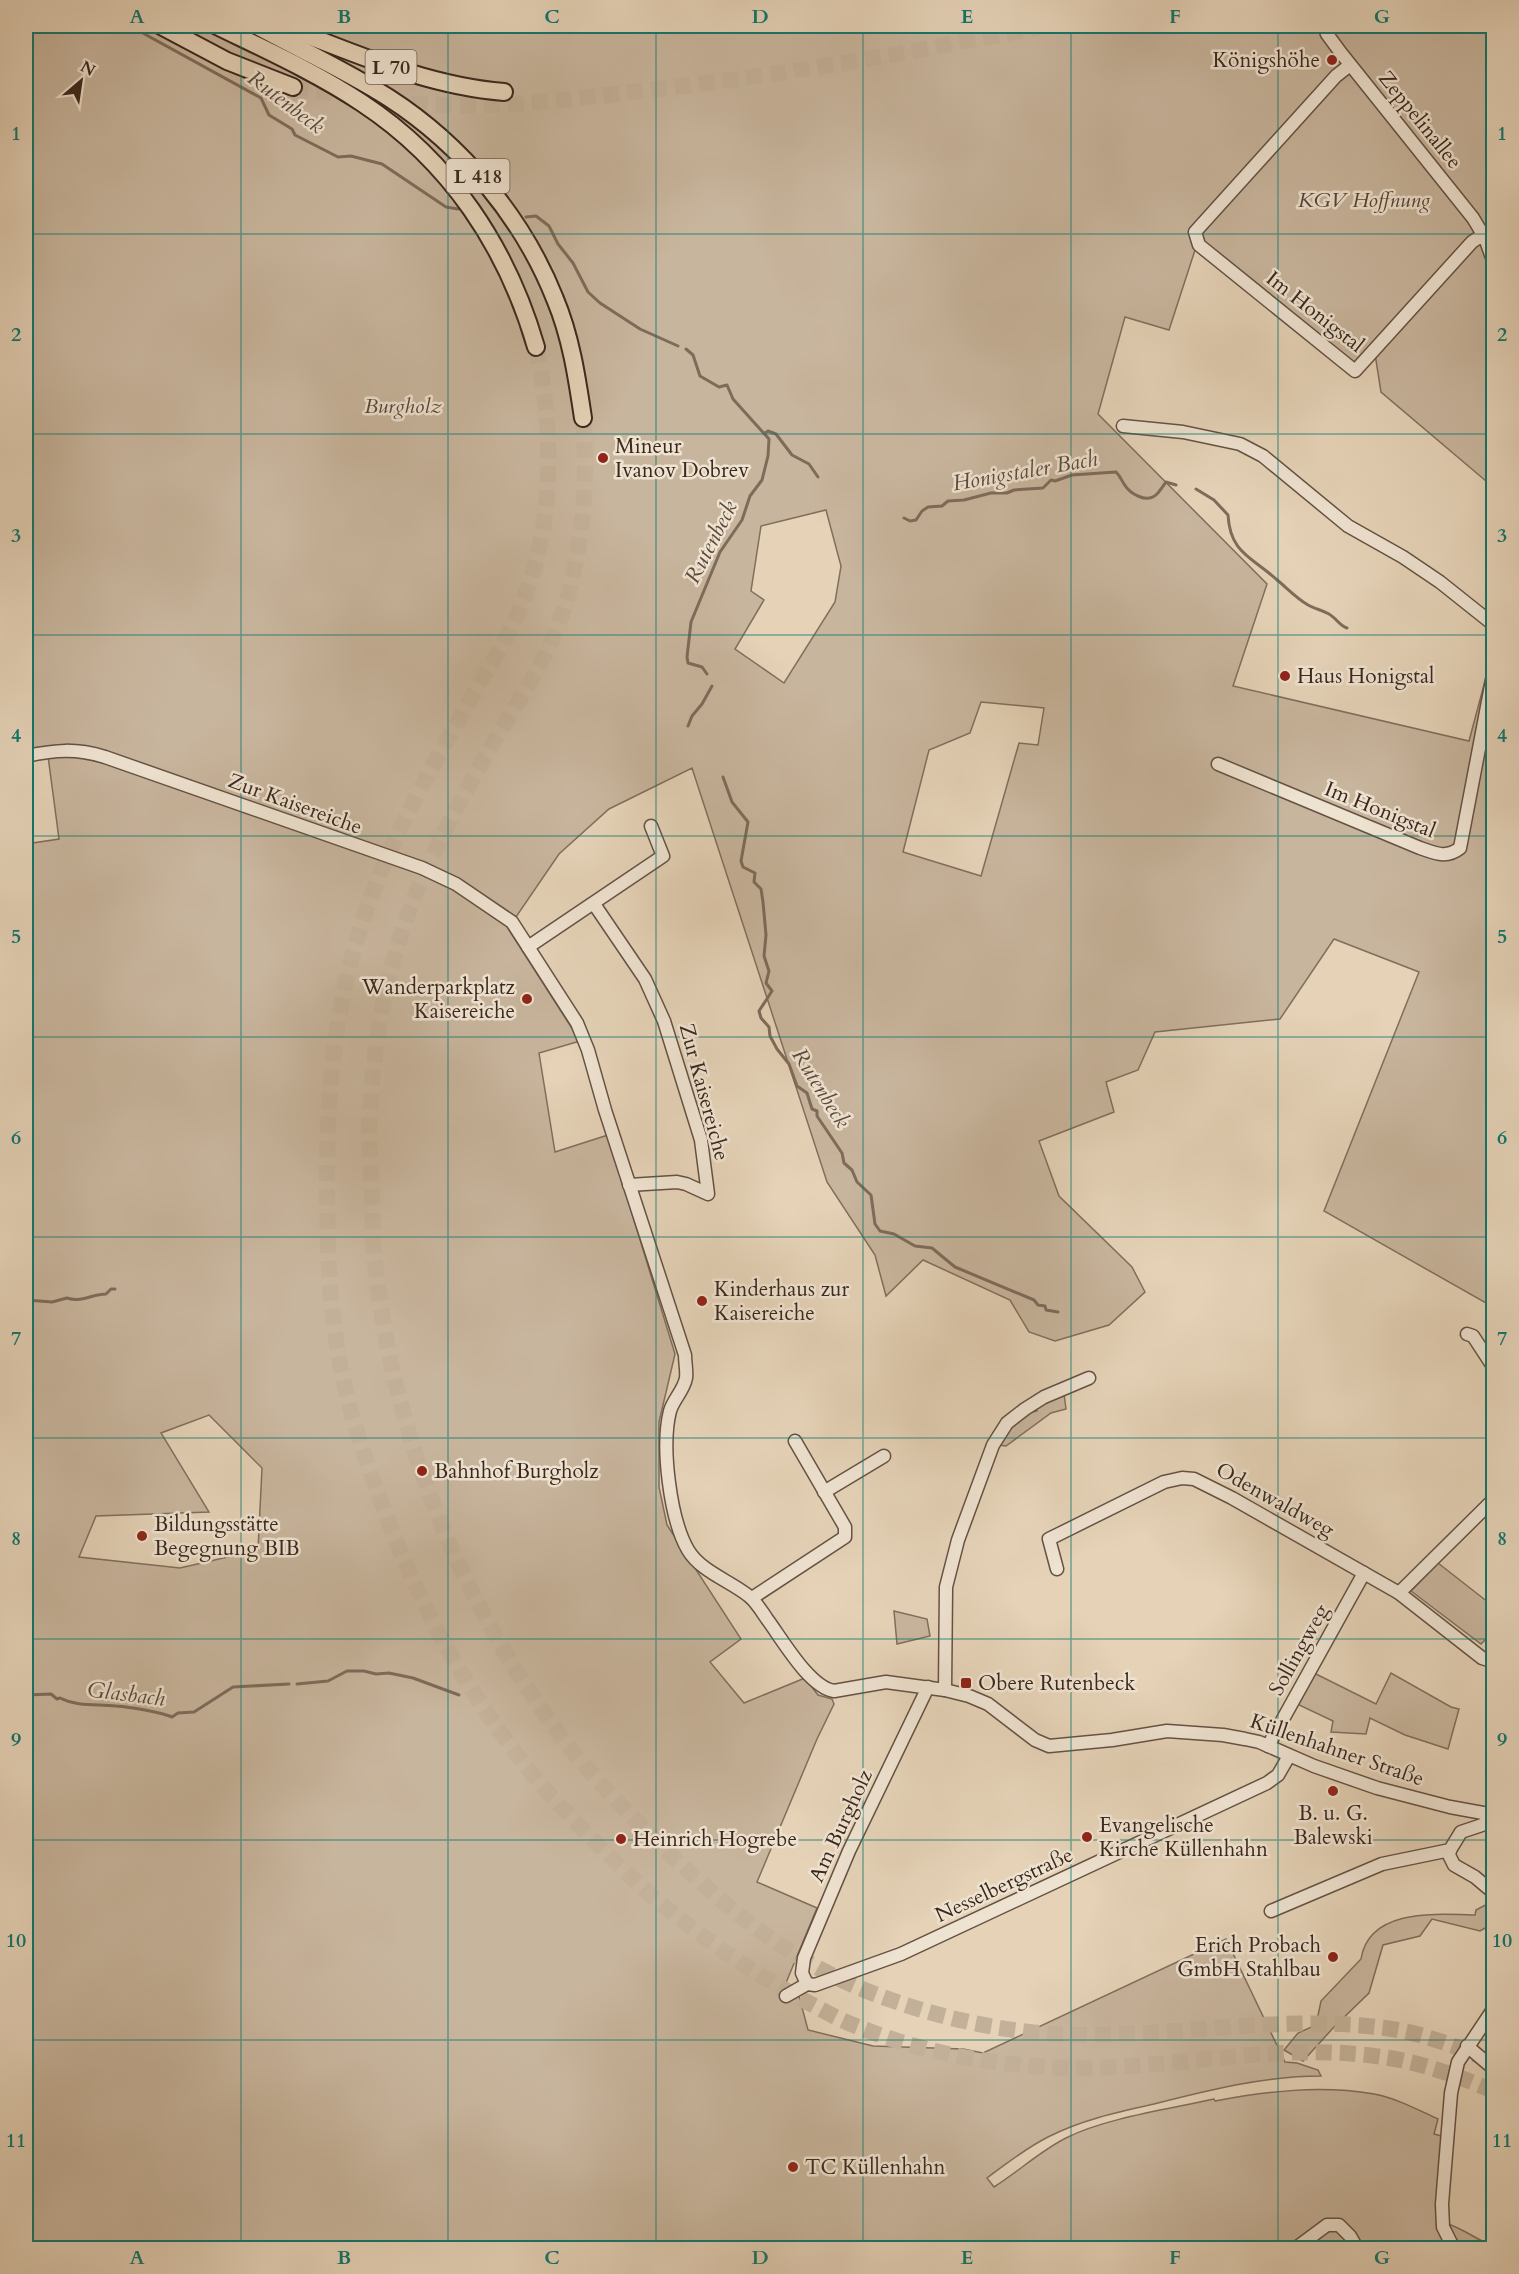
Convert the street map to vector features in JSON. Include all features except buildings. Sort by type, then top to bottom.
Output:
[{"type":"highway","points":[[161,26],[227,61],[293,87]]},
{"type":"highway","name":"L 418","points":[[217,26],[270,52],[362,103],[399,130],[436,164],[466,200],[491,238],[517,289],[536,347]]},
{"type":"highway","name":"L 418","points":[[257,26],[352,76],[404,108],[451,147],[484,183],[532,251],[553,292],[566,330],[576,371],[583,418]]},
{"type":"highway","name":"L 70","points":[[283,26],[427,79],[459,87],[504,92]]},
{"type":"street","name":"Zeppelinallee","points":[[1324,26],[1327,34],[1350,64],[1473,218],[1485,238],[1494,263]]},
{"type":"street","name":"Im Honigstal","points":[[1350,64],[1322,91],[1195,232],[1199,245],[1355,371],[1473,242],[1478,238],[1485,238]]},
{"type":"street","points":[[1123,426],[1182,432],[1240,444],[1263,456],[1348,526],[1403,557],[1440,582],[1494,625]]},
{"type":"street","name":"Im Honigstal","points":[[1218,764],[1420,849],[1448,855],[1460,848],[1494,670]]},
{"type":"street","name":"Zur Kaisereiche","points":[[26,756],[52,750],[81,750],[105,757],[412,864],[456,884],[512,922],[580,1032],[588,1050],[629,1185],[685,1355],[686,1379],[670,1408],[666,1450],[678,1524],[688,1551],[704,1567],[752,1598],[808,1674],[825,1690]]},
{"type":"street","points":[[528,947],[663,856],[651,826]]},
{"type":"street","name":"Zur Kaisereiche","points":[[594,904],[645,979],[664,1021],[701,1140],[708,1194],[677,1182],[629,1185]]},
{"type":"street","points":[[1467,1334],[1473,1336],[1494,1368]]},
{"type":"street","points":[[945,1690],[946,1587],[958,1540],[993,1445],[1007,1423],[1024,1409],[1044,1397],[1089,1378]]},
{"type":"street","points":[[752,1598],[845,1537],[845,1527],[795,1441]]},
{"type":"street","points":[[824,1492],[884,1456]]},
{"type":"street","name":"Odenwaldweg","points":[[1057,1569],[1049,1539],[1153,1487],[1173,1479],[1194,1479],[1399,1593],[1482,1658],[1494,1662]]},
{"type":"street","points":[[1399,1593],[1494,1499]]},
{"type":"street","name":"Sollingweg","points":[[1268,1746],[1364,1573]]},
{"type":"street","name":"Küllenhahner Straße","points":[[825,1690],[834,1691],[886,1682],[945,1690],[988,1704],[1035,1740],[1049,1746],[1167,1731],[1223,1735],[1268,1746],[1377,1788],[1450,1807],[1494,1815]]},
{"type":"street","name":"Am Burgholz","points":[[807,1984],[802,1973],[804,1958],[849,1851],[928,1687]]},
{"type":"street","name":"Nesselbergstraße","points":[[786,1996],[807,1984],[815,1985],[901,1954],[1089,1868],[1267,1783],[1278,1775],[1289,1756]]},
{"type":"street","points":[[1494,1815],[1482,1825],[1461,1832],[1449,1855],[1454,1865],[1475,1877],[1494,1893]]},
{"type":"street","points":[[1271,1911],[1382,1864],[1450,1850]]},
{"type":"street","points":[[1458,2248],[1452,2245],[1443,2227],[1442,2204],[1451,2093],[1458,2062],[1494,2008]]},
{"type":"street","points":[[1467,2046],[1494,2069]]},
{"type":"street","points":[[1296,2248],[1327,2225],[1339,2225],[1350,2236],[1357,2248]]},
{"type":"green space","name":"Burgholz","points":[[26,26],[1493,26],[1493,487],[1381,392],[1375,354],[1356,375],[1196,247],[1169,330],[1125,317],[1098,414],[1267,584],[1233,686],[1469,741],[1493,651],[1493,1307],[1324,1211],[1419,972],[1334,939],[1280,1019],[1155,1032],[1138,1070],[1106,1082],[1114,1112],[1039,1141],[1059,1196],[1132,1267],[1145,1292],[1109,1325],[1055,1341],[1029,1332],[1010,1300],[923,1260],[886,1296],[875,1255],[827,1182],[692,768],[609,809],[559,854],[516,917],[504,922],[580,1041],[539,1053],[555,1152],[608,1135],[675,1354],[659,1422],[659,1487],[667,1525],[741,1639],[710,1662],[744,1703],[805,1678],[818,1695],[832,1699],[834,1704],[757,1882],[817,1908],[783,1990],[799,1996],[808,2030],[873,2046],[963,2049],[983,2053],[1226,1939],[1285,2062],[1297,2063],[1318,2070],[1321,2076],[1279,2078],[1237,2085],[1087,2121],[1048,2137],[1017,2156],[987,2178],[994,2187],[1047,2149],[1066,2138],[1099,2125],[1214,2099],[1215,2101],[1294,2090],[1354,2091],[1390,2098],[1438,2119],[1434,2134],[1445,2137],[1452,2152],[1445,2201],[1448,2224],[1493,2248],[26,2248],[26,844],[59,839],[48,756],[26,758]],"holes":[[[826,510],[841,566],[835,602],[784,683],[735,649],[764,600],[751,591],[761,526]],[[981,702],[1044,708],[1038,745],[1019,743],[981,876],[903,852],[929,750],[970,733]],[[209,1415],[262,1468],[258,1550],[180,1568],[79,1557],[96,1516],[209,1512],[161,1433]]]},
{"type":"green space","points":[[1064,1394],[1066,1409],[1051,1413],[1006,1446],[999,1445],[1001,1435],[1029,1413],[1037,1411],[1037,1403]]},
{"type":"green space","points":[[1438,1563],[1493,1606],[1493,1632],[1481,1644],[1411,1591]]},
{"type":"green space","points":[[894,1611],[927,1619],[930,1636],[897,1644]]},
{"type":"green space","points":[[1314,1673],[1376,1704],[1391,1673],[1451,1707],[1459,1709],[1448,1749],[1405,1735],[1370,1718],[1366,1734],[1331,1732],[1333,1721],[1297,1704]]},
{"type":"green space","points":[[1493,1901],[1493,1930],[1485,1928],[1480,1931],[1432,1919],[1420,1936],[1383,1945],[1369,1993],[1303,2061],[1284,2050],[1298,2033],[1316,2025],[1321,2001],[1361,1959],[1367,1942],[1377,1930],[1391,1922],[1424,1915],[1475,1915],[1476,1910]]},
{"type":"waterway","name":"Rutenbeck","points":[[130,26],[261,98],[269,115],[292,129],[295,135],[338,157],[351,156],[382,164],[446,207],[458,209]]},
{"type":"waterway","name":"Rutenbeck","points":[[526,217],[536,216],[549,226],[558,244],[573,263],[588,292],[600,303],[640,329],[678,346]]},
{"type":"waterway","name":"Rutenbeck","points":[[686,349],[693,355],[700,376],[719,387],[727,385],[733,399],[769,439],[768,456],[762,480],[750,496],[742,520],[720,552],[691,622],[688,663],[702,667],[707,674]]},
{"type":"waterway","name":"Honigstaler Bach","points":[[765,433],[768,431],[776,434],[792,455],[809,464],[818,477]]},
{"type":"waterway","name":"Honigstaler Bach","points":[[904,518],[910,521],[916,520],[928,507],[942,506],[948,501],[964,500],[991,493],[1043,488],[1051,480],[1055,481],[1072,475],[1116,472],[1130,491],[1144,498],[1153,497],[1166,482],[1176,485]]},
{"type":"waterway","name":"Honigstaler Bach","points":[[1196,489],[1214,500],[1228,515],[1233,538],[1244,553],[1299,599],[1329,614],[1347,628]]},
{"type":"waterway","name":"Rutenbeck","points":[[688,726],[712,686]]},
{"type":"waterway","name":"Rutenbeck","points":[[723,777],[732,802],[748,822],[741,861],[743,867],[755,873],[754,882],[761,889],[766,935],[764,956],[769,971],[766,983],[772,991],[759,1011],[761,1018],[769,1027],[770,1036],[777,1049],[789,1064],[797,1086],[807,1093],[812,1109],[817,1111],[817,1116],[842,1153],[844,1163],[852,1170],[857,1182],[871,1195],[875,1224],[880,1231],[894,1234],[915,1246],[932,1248],[955,1267],[1034,1300],[1038,1305],[1045,1306],[1046,1310],[1058,1312]]},
{"type":"waterway","points":[[26,1300],[52,1302],[67,1298],[82,1299],[106,1294],[111,1289],[115,1289]]},
{"type":"waterway","name":"Glasbach","points":[[297,1684],[328,1681],[347,1671],[364,1671],[413,1678],[459,1695]]},
{"type":"waterway","name":"Glasbach","points":[[26,1695],[51,1694],[57,1699],[74,1703],[129,1707],[172,1717],[178,1713],[194,1712],[233,1687],[289,1684]]},
{"type":"tunnel","points":[[293,87],[402,103],[446,105],[529,103],[585,98],[792,71],[1044,26]]},
{"type":"tunnel","points":[[536,347],[546,407],[548,438],[547,500],[536,561],[515,620],[420,790],[378,878],[348,971],[336,1035],[329,1100],[327,1165],[329,1255],[335,1333],[341,1371],[356,1428],[381,1501],[407,1568],[438,1632],[474,1693],[525,1765],[568,1814],[625,1872],[674,1914],[726,1953],[780,1987],[850,2024],[939,2052],[1026,2066],[1121,2067],[1271,2054],[1345,2053],[1411,2062],[1494,2091]]},
{"type":"tunnel","points":[[583,418],[585,469],[582,522],[567,599],[546,654],[468,788],[419,887],[400,938],[387,985],[372,1082],[369,1130],[373,1244],[382,1314],[394,1375],[410,1436],[430,1495],[481,1609],[512,1664],[546,1716],[588,1770],[619,1803],[690,1873],[736,1913],[786,1949],[839,1979],[921,2010],[1006,2029],[1064,2035],[1093,2035],[1276,2024],[1349,2025],[1409,2032],[1479,2056]]},
{"type":"place","name":"Königshöhe","points":[[1332,60]]},
{"type":"place","name":"Mineur Ivanov Dobrev","points":[[603,458]]},
{"type":"place","name":"Haus Honigstal","points":[[1285,676]]},
{"type":"place","name":"Wanderparkplatz Kaisereiche","points":[[527,999]]},
{"type":"place","name":"Kinderhaus zur Kaisereiche","points":[[702,1301]]},
{"type":"place","name":"Bahnhof Burgholz","points":[[422,1471]]},
{"type":"place","name":"Bildungsstätte Begegnung BIB","points":[[142,1536]]},
{"type":"place","name":"Obere Rutenbeck","points":[[966,1683]]},
{"type":"place","name":"B. u. G. Balewski","points":[[1333,1791]]},
{"type":"place","name":"Evangelische Kirche Küllenhahn","points":[[1087,1837]]},
{"type":"place","name":"Heinrich Hogrebe","points":[[621,1839]]},
{"type":"place","name":"Erich Probach GmbH Stahlbau","points":[[1333,1957]]},
{"type":"place","name":"TC Küllenhahn","points":[[793,2167]]},
{"type":"park label","name":"KGV Hoffnung","points":[[1364,200]]}]
